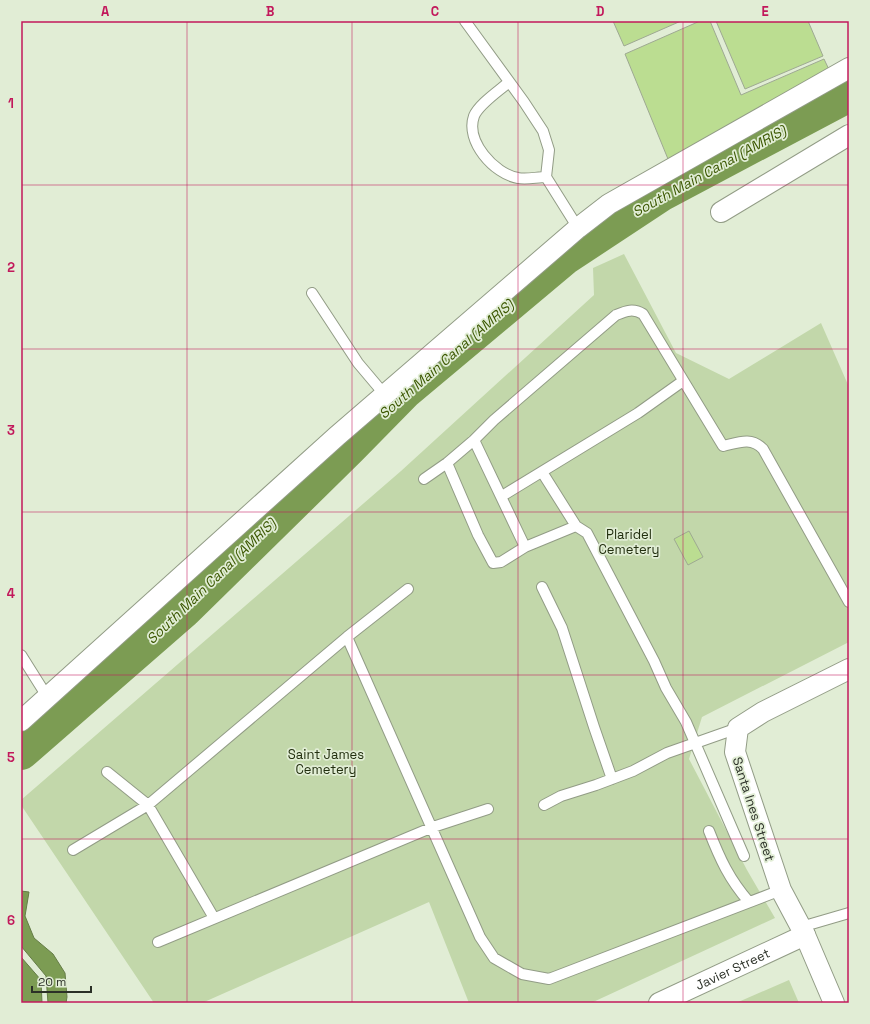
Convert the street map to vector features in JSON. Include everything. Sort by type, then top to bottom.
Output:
[{"type":"street","points":[[21,721],[337,436],[578,228],[609,204],[849,68]]},
{"type":"street","points":[[721,212],[849,135]]},
{"type":"street","points":[[738,728],[763,712],[849,670]]},
{"type":"street","name":"Santa Ines Street","points":[[738,728],[735,752],[781,890],[803,931],[834,1003]]},
{"type":"street","name":"Javier Street","points":[[659,1003],[803,931]]},
{"type":"lane","points":[[464,21],[524,102],[543,131],[549,150],[546,177],[578,228]]},
{"type":"lane","points":[[509,82],[479,108],[474,117],[473,131],[476,143],[491,165],[510,176],[519,179],[546,177]]},
{"type":"lane","points":[[312,293],[358,363],[385,395]]},
{"type":"lane","points":[[424,479],[447,463],[474,440],[494,420],[616,315],[628,310],[638,311],[643,314],[723,446],[736,442],[747,441],[758,443],[763,448],[849,602]]},
{"type":"lane","points":[[502,496],[638,413],[683,381]]},
{"type":"lane","points":[[474,440],[525,547]]},
{"type":"lane","points":[[447,463],[478,535],[493,563],[501,562],[525,547],[576,526]]},
{"type":"lane","points":[[542,472],[576,526],[587,532],[654,661],[666,688],[686,722],[744,856]]},
{"type":"lane","points":[[542,587],[562,628],[612,779]]},
{"type":"lane","points":[[74,850],[148,805],[348,637],[408,589]]},
{"type":"lane","points":[[348,637],[433,827],[480,937],[494,958],[522,974],[548,979],[781,890]]},
{"type":"lane","points":[[21,655],[48,698]]},
{"type":"lane","points":[[544,805],[561,796],[633,771],[667,753],[738,728]]},
{"type":"lane","points":[[107,772],[148,805],[214,918]]},
{"type":"lane","points":[[158,942],[433,827],[488,809]]},
{"type":"lane","points":[[709,831],[731,879],[749,902]]},
{"type":"lane","points":[[803,931],[849,913]]},
{"type":"green space","points":[[624,254],[676,353],[729,379],[821,323],[849,387],[849,642],[702,717],[689,759],[747,870],[775,918],[591,1003],[469,1003],[429,902],[202,1003],[154,1003],[21,805],[21,800],[401,471],[594,295],[593,268]]},
{"type":"green space","points":[[789,980],[799,1003],[736,1003]]},
{"type":"shaded area","points":[[21,891],[29,892],[25,916],[34,938],[53,954],[65,973],[66,1003],[48,1003],[46,976],[21,946]]},
{"type":"shaded area","points":[[21,957],[41,980],[42,1003],[21,1003]]},
{"type":"building","points":[[613,21],[681,21],[624,46]]},
{"type":"building","points":[[700,21],[710,21],[741,95],[824,59],[832,76],[668,159],[625,54]]},
{"type":"building","points":[[716,21],[808,21],[823,56],[745,89]]},
{"type":"building","points":[[689,531],[703,557],[688,565],[674,539]]},
{"type":"waterway","name":"South Main Canal (AMRIS)","points":[[21,752],[184,610],[405,391],[565,257],[662,193],[849,94]]},
{"type":"park label","name":"Plaridel Cemetery","points":[[629,542]]},
{"type":"park label","name":"Saint James Cemetery","points":[[326,762]]}]
